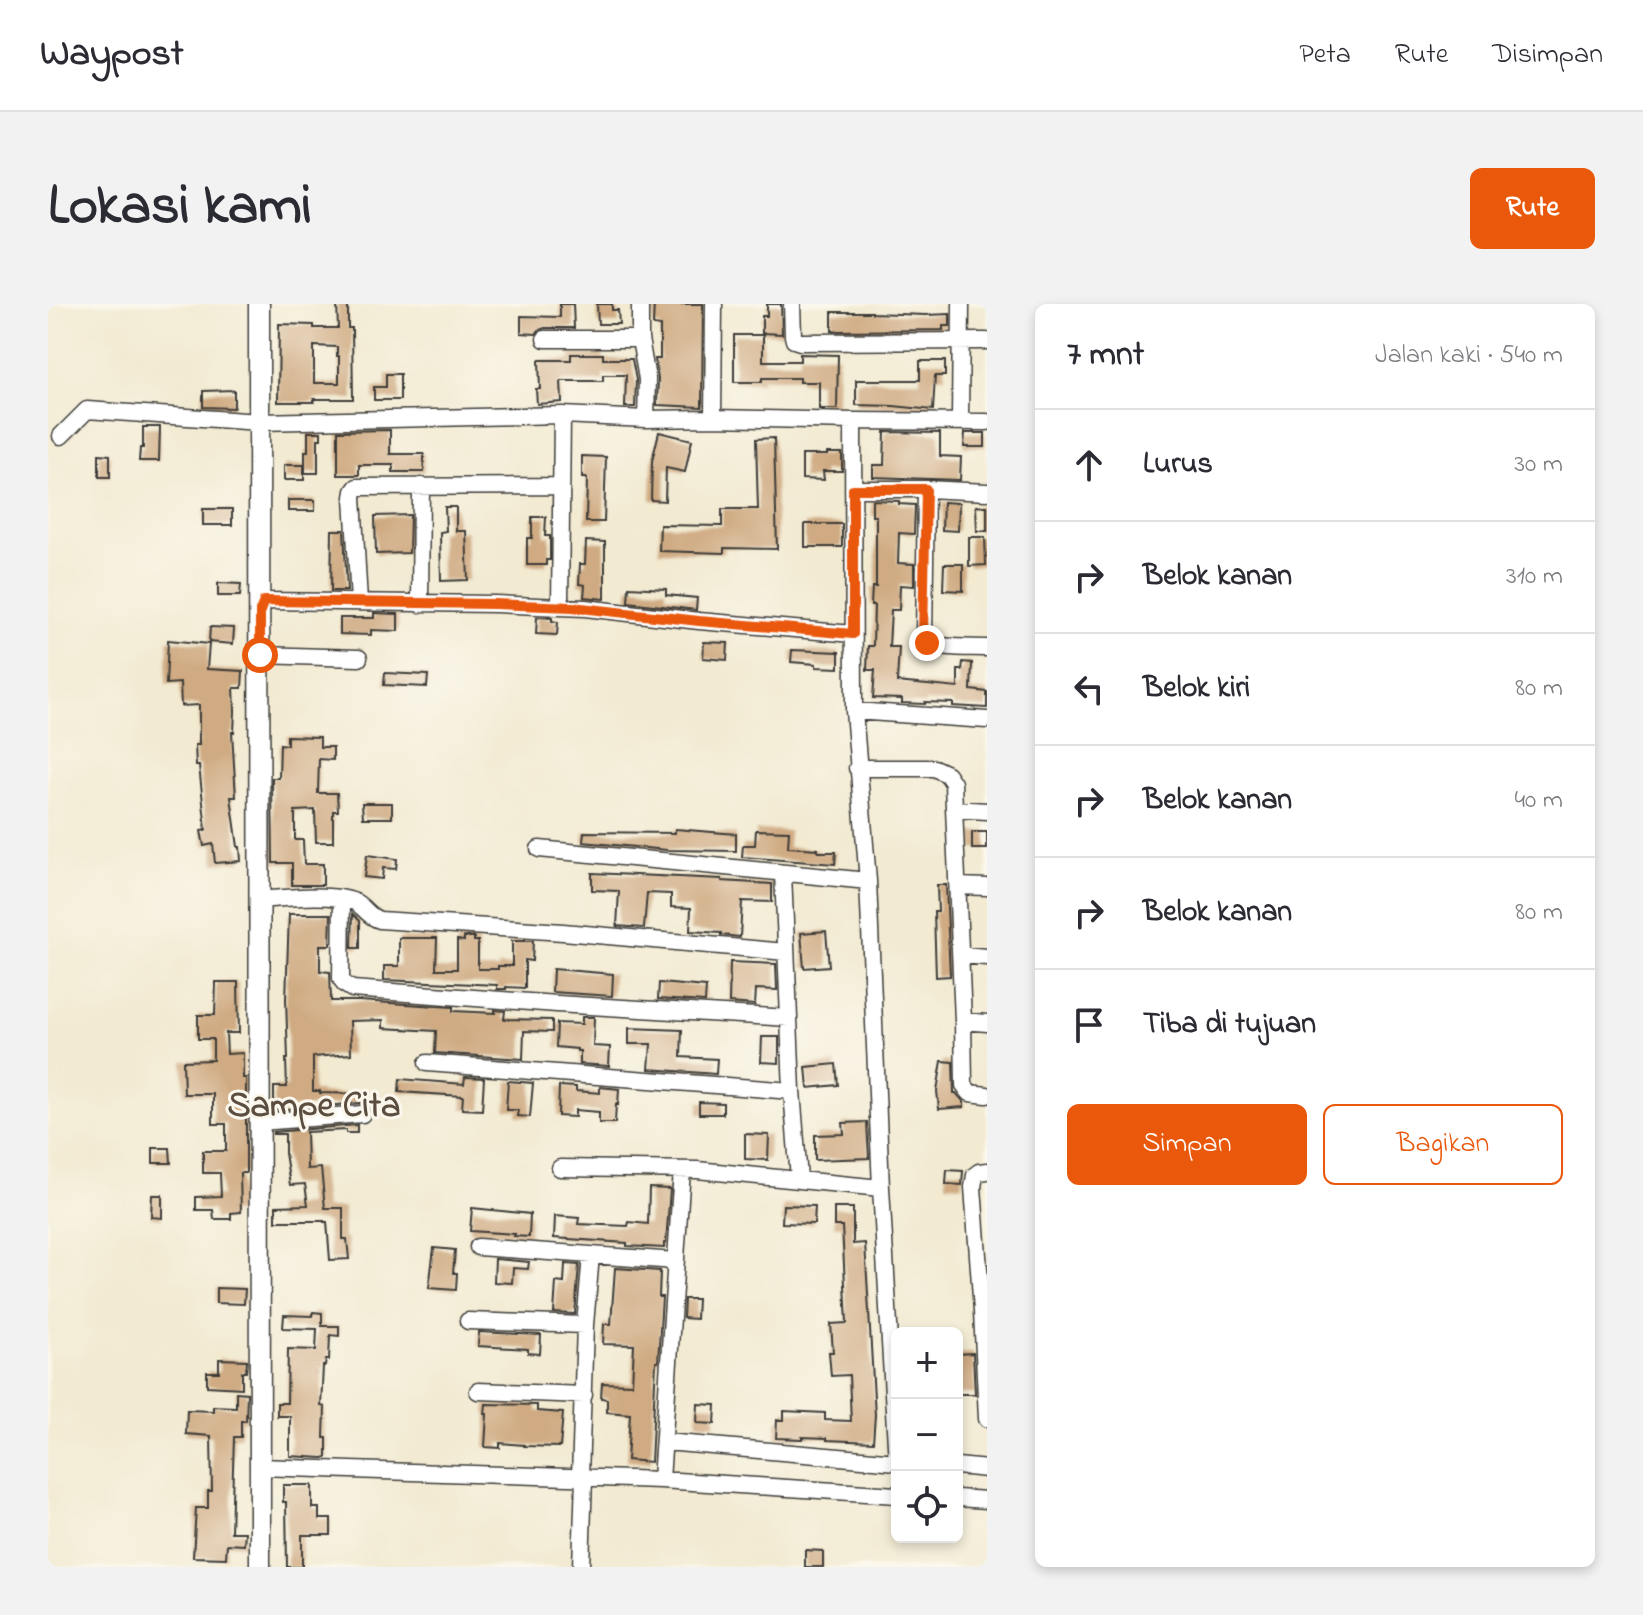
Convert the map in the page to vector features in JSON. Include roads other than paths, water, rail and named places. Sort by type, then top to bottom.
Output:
[{"type":"main road","points":[[259,304],[259,422],[266,605],[260,655],[260,1567]]},
{"type":"street","points":[[640,304],[640,339],[647,379],[646,419]]},
{"type":"street","points":[[713,418],[714,304]]},
{"type":"street","points":[[792,304],[793,336],[797,342],[987,341]]},
{"type":"street","points":[[960,422],[961,304]]},
{"type":"street","points":[[545,339],[640,339]]},
{"type":"street","points":[[61,436],[87,410],[259,422],[562,415],[646,419],[987,422]]},
{"type":"street","points":[[560,607],[562,415]]},
{"type":"street","points":[[853,421],[854,711],[868,881],[893,1399]]},
{"type":"street","points":[[420,604],[421,486]]},
{"type":"street","points":[[359,602],[354,491],[357,487],[561,486]]},
{"type":"street","points":[[853,489],[987,492]]},
{"type":"street","points":[[926,489],[924,639],[937,645],[987,648]]},
{"type":"street","points":[[266,605],[359,602],[585,608],[853,634]]},
{"type":"street","points":[[260,655],[359,658]]},
{"type":"street","points":[[854,711],[987,720]]},
{"type":"street","points":[[857,768],[934,768],[951,778],[953,783],[964,1085],[970,1093],[987,1095]]},
{"type":"street","points":[[954,809],[987,811]]},
{"type":"street","points":[[539,849],[868,881]]},
{"type":"street","points":[[783,873],[799,1179]]},
{"type":"street","points":[[958,886],[987,887]]},
{"type":"street","points":[[260,900],[304,897],[342,899],[361,906],[370,917],[380,920],[563,932],[786,952]]},
{"type":"street","points":[[342,899],[341,978],[352,989],[789,1018]]},
{"type":"street","points":[[961,955],[987,957]]},
{"type":"street","points":[[963,1021],[987,1023]]},
{"type":"street","points":[[427,1063],[792,1091]]},
{"type":"street","points":[[260,1122],[362,1114]]},
{"type":"street","points":[[560,1168],[697,1170],[881,1188]]},
{"type":"street","points":[[661,1480],[682,1170]]},
{"type":"street","points":[[987,1171],[979,1172],[973,1181],[985,1311],[987,1419]]},
{"type":"street","points":[[478,1247],[676,1261]]},
{"type":"street","points":[[581,1567],[585,1325],[591,1255]]},
{"type":"street","points":[[468,1321],[585,1325]]},
{"type":"street","points":[[478,1391],[584,1395]]},
{"type":"street","points":[[665,1442],[891,1461]]},
{"type":"street","points":[[259,1467],[661,1480],[891,1495]]},
{"type":"street","points":[[963,1467],[987,1469]]},
{"type":"street","points":[[963,1498],[987,1500]]},
{"type":"district","name":"Sampe Cita","points":[[314,1107]]}]
